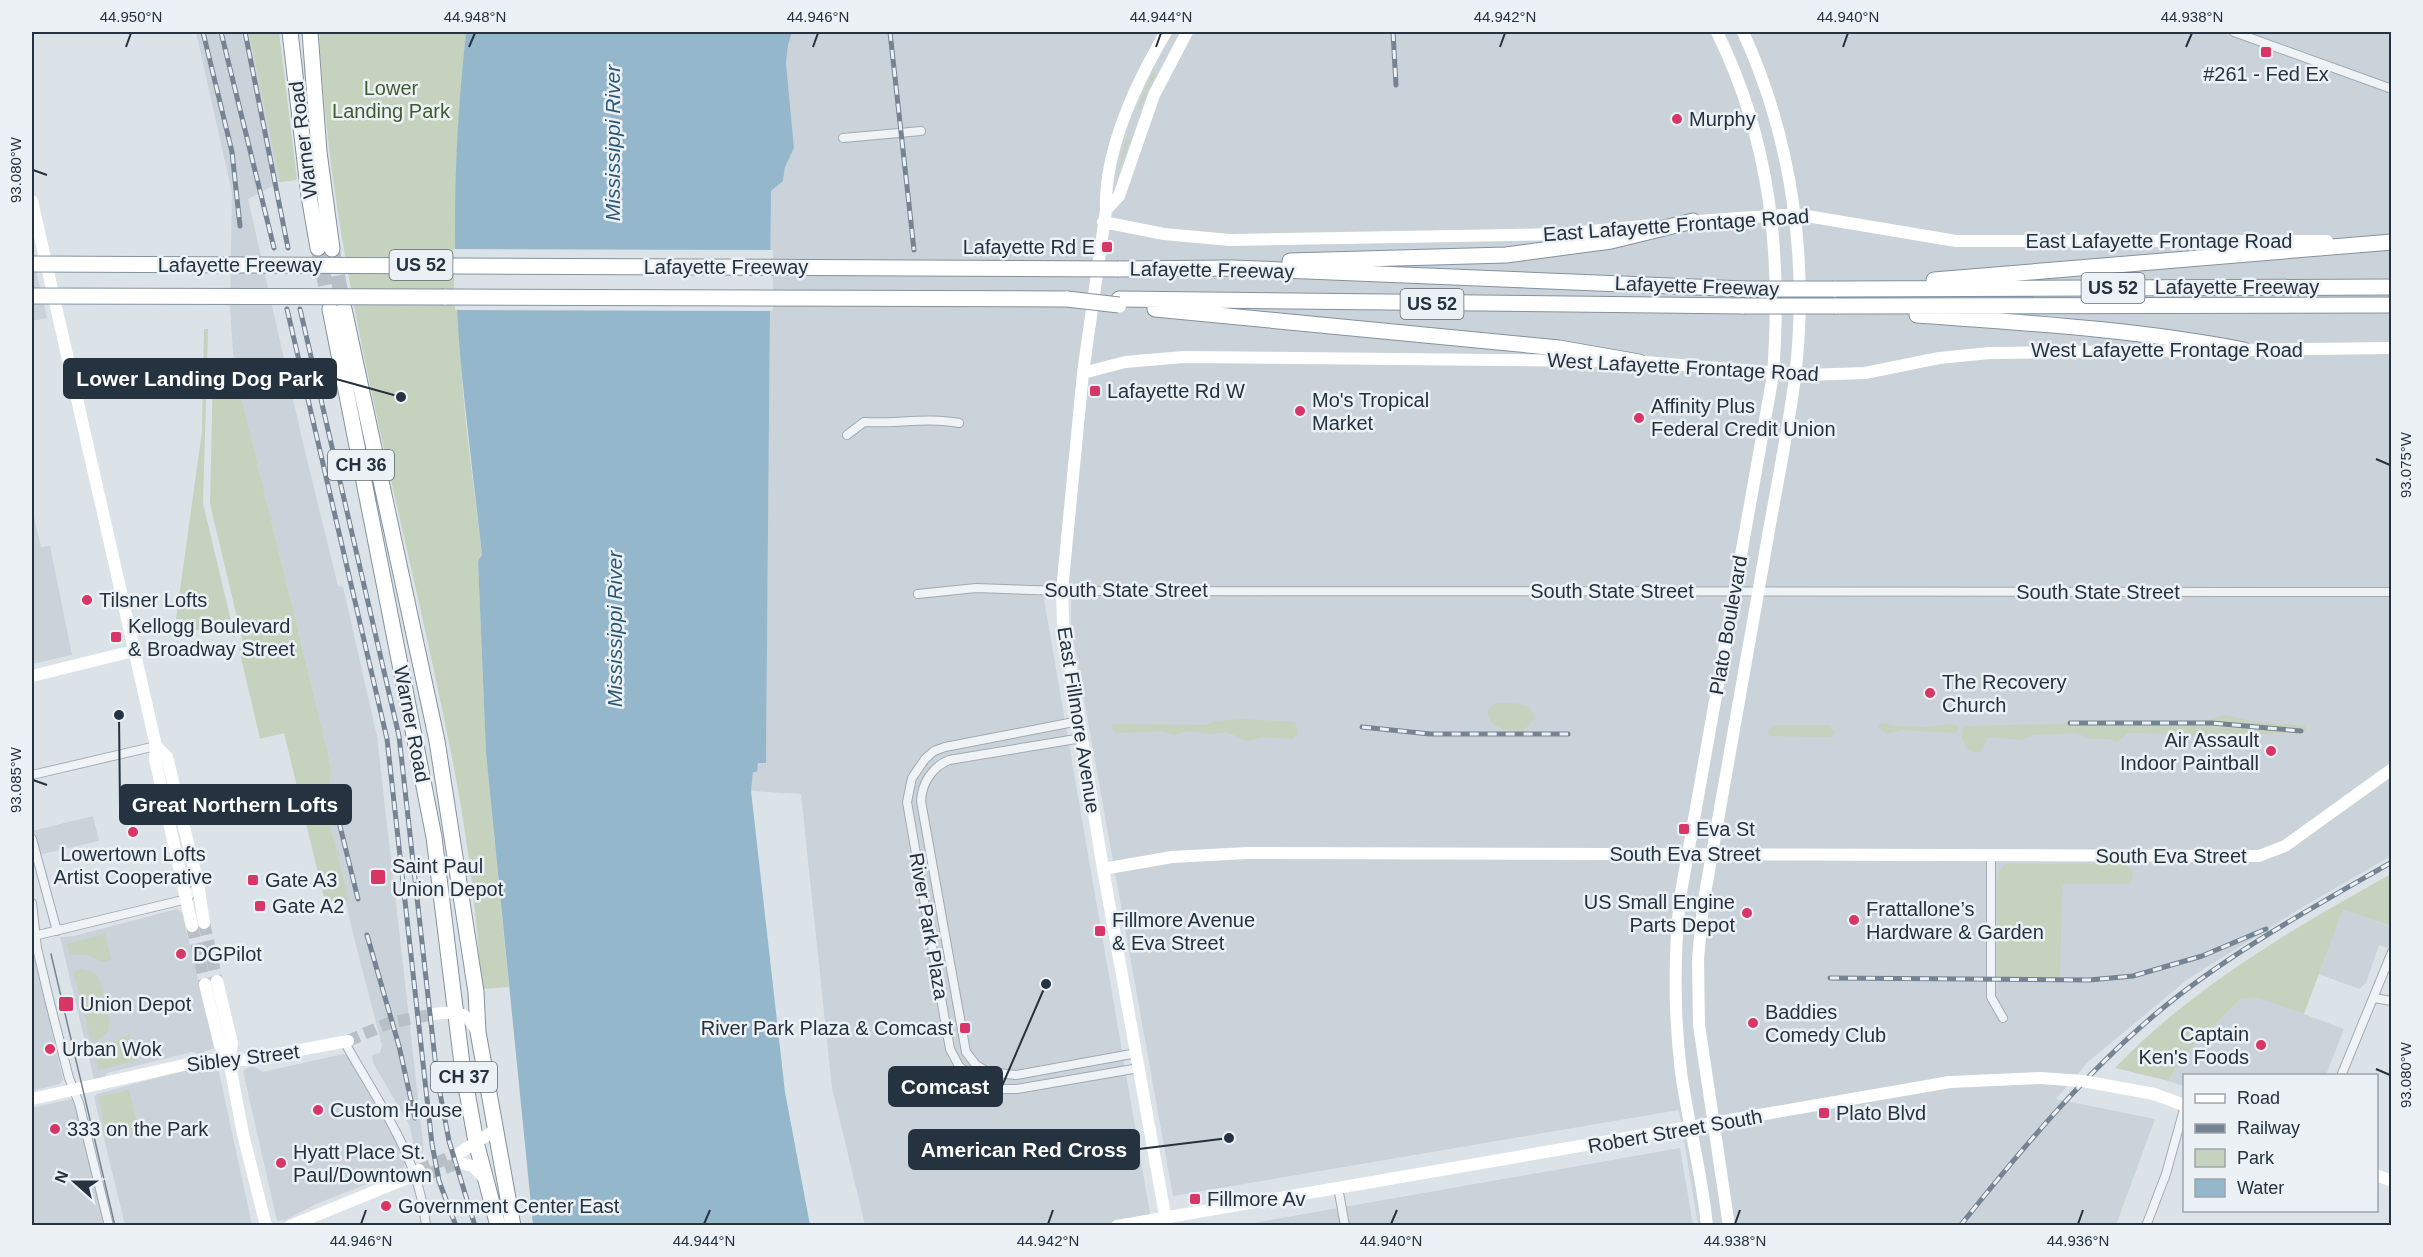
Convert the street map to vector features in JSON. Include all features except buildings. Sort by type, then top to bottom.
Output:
[{"type":"highway","name":"Warner Road","points":[[290,32],[309,196],[325,248],[310,32]]},
{"type":"highway","points":[[1233,268],[1301,261],[1506,255],[1611,241],[1693,221]]},
{"type":"highway","points":[[1840,289],[2391,242]]},
{"type":"highway","name":"Lafayette Freeway","points":[[32,264],[1233,268],[1744,290],[2391,287]]},
{"type":"highway","name":"Lafayette Freeway","points":[[32,296],[1067,299],[1119,302],[1744,306],[2391,305]]},
{"type":"highway","points":[[1119,302],[1559,348],[1639,362]]},
{"type":"highway","points":[[1840,306],[1917,315],[2074,326],[2173,338],[2244,350]]},
{"type":"highway","name":"Warner Road","points":[[476,1142],[462,1064],[434,837],[337,309],[437,741],[476,992],[478,1032],[495,1130]]},
{"type":"highway","name":"CH 37","points":[[495,1130],[513,1226]]},
{"type":"highway","name":"CH 37","points":[[476,1142],[498,1226]]},
{"type":"main road","name":"East Fillmore Avenue","points":[[1166,32],[1139,83],[1123,125],[1105,194],[1105,216],[1083,373],[1062,591],[1063,622],[1078,720],[1167,1221]]},
{"type":"main road","name":"East Fillmore Avenue","points":[[1105,216],[1119,196],[1154,95],[1187,32]]},
{"type":"main road","name":"Plato Boulevard","points":[[1707,1226],[1677,1035],[1676,967],[1680,898],[1773,375],[1778,298],[1772,215],[1761,156],[1743,95],[1717,32]]},
{"type":"main road","name":"Plato Boulevard","points":[[1730,1226],[1700,1034],[1698,959],[1712,853],[1795,375],[1800,279],[1795,214],[1776,120],[1743,32]]},
{"type":"main road","points":[[32,202],[156,746],[155,759],[186,899],[198,925],[198,884],[167,757],[156,746]]},
{"type":"main road","name":"East Lafayette Frontage Road","points":[[1105,216],[1164,234],[1238,240],[1561,234],[1795,214],[1956,241],[2391,242]]},
{"type":"main road","name":"West Lafayette Frontage Road","points":[[1083,373],[1125,362],[1183,357],[1639,362],[1773,375],[1795,375],[1865,373],[1939,358],[1990,353],[2391,348]]},
{"type":"main road","points":[[32,676],[133,651]]},
{"type":"main road","name":"South Eva Street","points":[[1103,869],[1172,857],[1228,853],[1689,855],[1712,853],[1991,856],[2269,854],[2285,846],[2391,769]]},
{"type":"main road","points":[[211,983],[220,1045],[229,1060],[249,1162],[266,1226]]},
{"type":"main road","points":[[434,1014],[456,1012],[472,1020],[478,1032]]},
{"type":"main road","name":"Sibley Street","points":[[32,1099],[184,1065],[347,1042]]},
{"type":"main road","name":"Robert Street South","points":[[1116,1226],[1144,1221],[1167,1221],[1338,1187],[1950,1082],[2040,1078],[2083,1081],[2154,1094],[2183,1107]]},
{"type":"main road","points":[[488,1185],[478,1170],[458,1159],[476,1142],[495,1130]]},
{"type":"main road","points":[[290,1226],[418,1174]]},
{"type":"street","points":[[2234,32],[2391,89]]},
{"type":"street","points":[[843,138],[921,131]]},
{"type":"street","points":[[847,435],[864,422],[887,424],[938,419],[958,423]]},
{"type":"street","name":"South State Street","points":[[918,594],[976,588],[1062,591],[2391,592]]},
{"type":"street","name":"River Park Plaza","points":[[1078,720],[945,747],[925,759],[912,778],[907,802],[944,1015],[950,1048],[958,1066],[982,1085],[996,1089],[1017,1089],[1139,1068]]},
{"type":"street","name":"River Park Plaza","points":[[1082,738],[949,760],[935,768],[924,784],[921,801],[957,1013],[963,1045],[969,1058],[988,1072],[998,1075],[1021,1074],[1137,1053]]},
{"type":"street","points":[[32,776],[156,746]]},
{"type":"street","points":[[32,839],[57,931]]},
{"type":"street","points":[[1991,856],[1991,997],[2003,1018]]},
{"type":"street","points":[[34,936],[186,899],[198,884]]},
{"type":"street","points":[[32,903],[34,936],[108,1226]]},
{"type":"street","points":[[2343,1074],[2391,952]]},
{"type":"street","points":[[2374,998],[2391,1001]]},
{"type":"street","points":[[347,1042],[388,1113],[418,1174],[426,1226]]},
{"type":"street","points":[[2146,1226],[2164,1178],[2183,1111]]},
{"type":"street","points":[[1338,1187],[1345,1226]]},
{"type":"shaded area","points":[[196,32],[249,32],[280,182],[248,199],[303,443],[338,586],[343,587],[377,736],[424,1151],[415,1155],[410,1126],[373,1063],[372,1055],[380,1053],[382,1045],[354,938],[346,902],[349,901],[329,819],[331,766],[234,367],[230,307],[232,193]]},
{"type":"shaded area","points":[[792,32],[2391,32],[2391,856],[2301,908],[2188,979],[2089,1061],[2056,1099],[2155,1119],[2116,1225],[1698,1225],[1679,1110],[1173,1196],[1071,627],[1071,598],[1044,599],[1152,1225],[865,1225],[832,1088],[801,794],[751,791],[753,772],[758,763],[766,762],[771,191],[783,181],[785,167],[794,148],[786,63]]},
{"type":"shaded area","points":[[32,253],[47,318],[32,321]]},
{"type":"shaded area","points":[[32,508],[41,547],[50,546],[72,655],[32,664]]},
{"type":"shaded area","points":[[93,816],[99,841],[38,855],[32,831]]},
{"type":"shaded area","points":[[2343,908],[2387,925],[2391,915],[2391,949],[2379,945],[2366,983],[2359,989],[2319,974]]},
{"type":"shaded area","points":[[177,909],[182,913],[214,1048],[199,1054],[192,1052],[107,1073],[104,1078],[94,1079],[60,937],[74,936]]},
{"type":"shaded area","points":[[32,947],[63,1079],[60,1084],[32,1091]]},
{"type":"shaded area","points":[[2256,996],[2344,1029],[2326,1074],[2183,1074],[2183,1086],[2169,1081],[2179,1061],[2241,999]]},
{"type":"shaded area","name":"Custom House","points":[[347,1055],[396,1136],[406,1163],[402,1170],[316,1204],[286,1220],[277,1221],[243,1071],[252,1066],[263,1072]]},
{"type":"shaded area","points":[[189,1069],[216,1069],[219,1072],[252,1225],[125,1225],[94,1097],[97,1094]]},
{"type":"shaded area","points":[[71,1099],[76,1100],[105,1225],[32,1225],[32,1108]]},
{"type":"shaded area","points":[[1680,1148],[1693,1225],[1236,1226]]},
{"type":"green space","points":[[249,32],[279,32],[297,180],[280,182]]},
{"type":"green space","name":"Lower Landing Park","points":[[319,32],[466,32],[457,155],[456,237],[459,319],[462,384],[482,556],[478,561],[486,753],[509,987],[483,989],[471,874],[456,779],[352,297],[337,209],[326,121]]},
{"type":"green space","points":[[1152,72],[1156,74],[1139,111],[1137,108]]},
{"type":"green space","points":[[1129,138],[1130,141],[1117,175],[1126,139]]},
{"type":"green space","points":[[204,329],[208,329],[203,503],[235,638],[217,628],[183,633],[184,620],[176,619],[202,431]]},
{"type":"green space","points":[[234,367],[331,766],[329,819],[349,901],[326,906],[284,733],[260,739],[239,649],[244,647],[210,504],[213,372]]},
{"type":"green space","points":[[1496,703],[1514,703],[1524,706],[1533,712],[1535,718],[1523,731],[1500,728],[1491,721],[1488,710]]},
{"type":"green space","points":[[2226,715],[2251,721],[2305,726],[2306,732],[2190,737],[2184,734],[2128,733],[2117,742],[2110,739],[2091,739],[2076,733],[2034,735],[2022,740],[1988,737],[1982,750],[1977,753],[1966,748],[1962,737],[1963,726],[2066,724],[2181,726]]},
{"type":"green space","points":[[1244,719],[1295,722],[1298,734],[1292,739],[1264,737],[1247,741],[1227,732],[1211,734],[1188,731],[1174,735],[1163,731],[1116,733],[1112,728],[1112,724],[1206,725],[1214,721]]},
{"type":"green space","points":[[1881,723],[1897,726],[1926,727],[1950,724],[1959,726],[1956,733],[1902,730],[1887,734],[1878,727]]},
{"type":"green space","points":[[1775,725],[1830,725],[1835,734],[1829,737],[1770,736],[1767,730]]},
{"type":"green space","points":[[2005,864],[2126,864],[2133,871],[2132,881],[2129,884],[2062,884],[2060,980],[1997,979],[1997,875]]},
{"type":"green space","points":[[2391,874],[2391,915],[2388,925],[2343,909],[2304,1014],[2256,997],[2241,999],[2179,1061],[2169,1081],[2115,1068],[2177,1011],[2211,985],[2281,938]]},
{"type":"green space","points":[[105,934],[111,960],[103,962],[88,955],[70,955],[67,944]]},
{"type":"green space","points":[[80,969],[93,972],[99,978],[110,1021],[108,1032],[95,1042],[91,1040],[74,975],[74,972]]},
{"type":"green space","points":[[129,1035],[135,1061],[98,1070],[96,1058],[116,1041]]},
{"type":"green space","points":[[129,1090],[139,1132],[108,1139],[98,1097]]},
{"type":"water","name":"Mississippi River","points":[[466,32],[792,32],[786,63],[794,148],[785,167],[783,181],[771,191],[766,763],[758,763],[757,772],[753,772],[751,791],[785,1092],[810,1225],[533,1225],[486,753],[478,561],[482,555],[463,389],[458,323],[455,198]]},
{"type":"pier","points":[[453,249],[773,250],[773,311],[455,310]]},
{"type":"tunnel","points":[[318,248],[330,307]]},
{"type":"tunnel","points":[[333,253],[344,309]]},
{"type":"tunnel","points":[[204,923],[217,981]]},
{"type":"tunnel","points":[[192,926],[205,984]]},
{"type":"tunnel","points":[[348,1041],[389,1023],[434,1014]]},
{"type":"tunnel","points":[[419,1170],[458,1154]]},
{"type":"tunnel","points":[[428,1174],[459,1163]]},
{"type":"tram line","points":[[51,954],[115,1226]]},
{"type":"railway","points":[[203,32],[232,152],[240,226]]},
{"type":"railway","points":[[221,32],[274,248]]},
{"type":"railway","points":[[245,32],[288,248]]},
{"type":"railway","points":[[890,32],[914,250]]},
{"type":"railway","points":[[1393,32],[1396,85]]},
{"type":"railway","points":[[287,309],[387,739],[432,1144],[439,1181],[456,1226]]},
{"type":"railway","points":[[300,309],[399,736],[437,1077],[449,1141],[475,1226]]},
{"type":"railway","points":[[2070,723],[2212,723],[2301,731]]},
{"type":"railway","points":[[1362,727],[1430,734],[1568,734]]},
{"type":"railway","points":[[339,822],[358,899]]},
{"type":"railway","points":[[1960,1226],[2079,1087],[2158,1012],[2242,951],[2392,862]]},
{"type":"railway","points":[[1830,978],[2089,980],[2133,976],[2202,956],[2266,929]]},
{"type":"railway","points":[[367,935],[399,1046],[415,1118]]},
{"type":"place","name":"#261 - Fed Ex","points":[[2266,52]]},
{"type":"place","name":"Murphy","points":[[1677,119]]},
{"type":"place","name":"Lafayette Rd E","points":[[1107,247]]},
{"type":"place","name":"Lafayette Rd W","points":[[1095,391]]},
{"type":"place","name":"Lower Landing Dog Park","points":[[401,397]]},
{"type":"place","name":"Mo's Tropical Market","points":[[1300,411]]},
{"type":"place","name":"Affinity Plus Federal Credit Union","points":[[1639,418]]},
{"type":"place","name":"Tilsner Lofts","points":[[87,600]]},
{"type":"place","name":"Kellogg Boulevard & Broadway Street","points":[[116,637]]},
{"type":"place","name":"The Recovery Church","points":[[1930,693]]},
{"type":"place","name":"Great Northern Lofts","points":[[119,715]]},
{"type":"place","name":"Air Assault Indoor Paintball","points":[[2271,751]]},
{"type":"place","name":"Eva St","points":[[1684,829]]},
{"type":"place","name":"Lowertown Lofts Artist Cooperative","points":[[133,832]]},
{"type":"place","name":"Saint Paul Union Depot","points":[[378,877]]},
{"type":"place","name":"Gate A3","points":[[253,880]]},
{"type":"place","name":"Gate A2","points":[[260,906]]},
{"type":"place","name":"US Small Engine Parts Depot","points":[[1747,913]]},
{"type":"place","name":"Frattallone’s Hardware & Garden","points":[[1854,920]]},
{"type":"place","name":"Fillmore Avenue & Eva Street","points":[[1100,931]]},
{"type":"place","name":"DGPilot","points":[[181,954]]},
{"type":"place","name":"Comcast","points":[[1046,984]]},
{"type":"place","name":"Union Depot","points":[[66,1004]]},
{"type":"place","name":"Baddies Comedy Club","points":[[1753,1023]]},
{"type":"place","name":"River Park Plaza & Comcast","points":[[965,1028]]},
{"type":"place","name":"Captain Ken's Foods","points":[[2261,1045]]},
{"type":"place","name":"Urban Wok","points":[[50,1049]]},
{"type":"place","name":"Custom House","points":[[318,1110]]},
{"type":"place","name":"Plato Blvd","points":[[1824,1113]]},
{"type":"place","name":"333 on the Park","points":[[55,1129]]},
{"type":"place","name":"American Red Cross","points":[[1229,1138]]},
{"type":"place","name":"Hyatt Place St. Paul/Downtown","points":[[281,1163]]},
{"type":"place","name":"Fillmore Av","points":[[1195,1199]]},
{"type":"place","name":"Government Center East","points":[[386,1206]]}]
